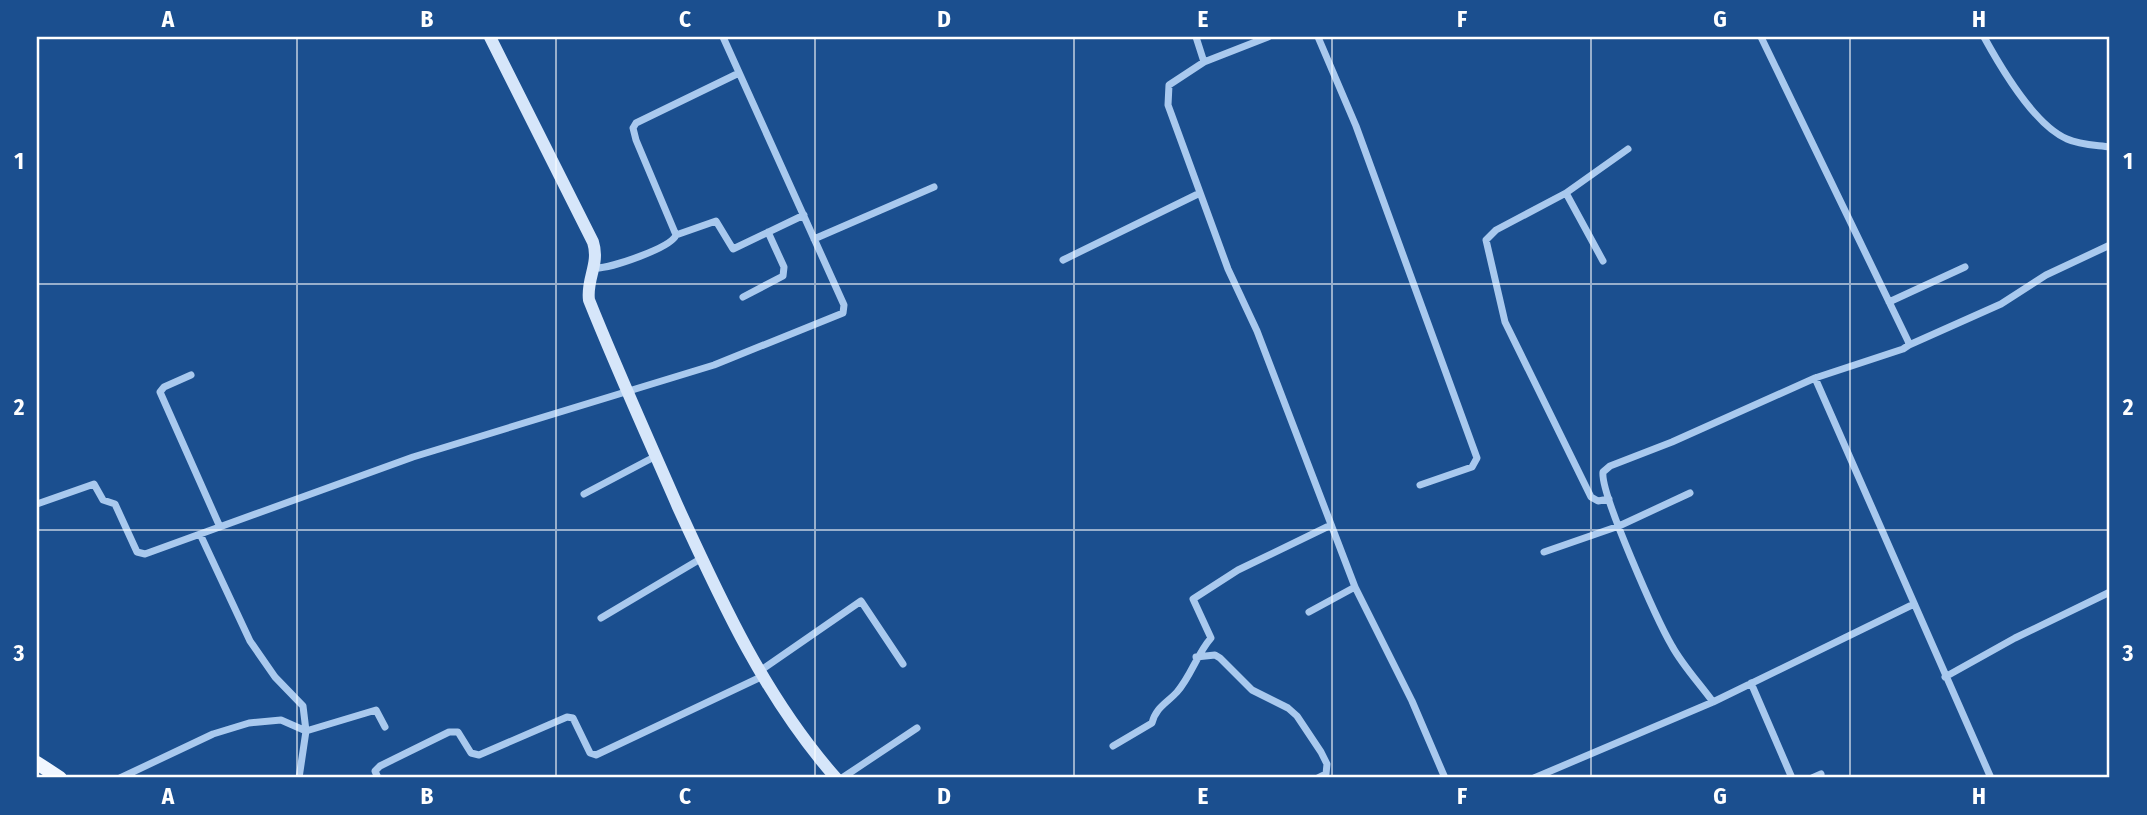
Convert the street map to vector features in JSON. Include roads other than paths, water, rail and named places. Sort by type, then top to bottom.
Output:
[{"type":"main road","points":[[37,763],[60,778]]},
{"type":"street","points":[[490,37],[593,242],[596,268],[589,284],[589,300],[627,392],[727,613],[801,738],[836,778],[917,728]]},
{"type":"street","points":[[37,504],[94,484],[103,500],[115,504],[139,554],[413,457],[727,360],[843,313],[844,305],[723,37]]},
{"type":"street","points":[[1196,37],[1204,62]]},
{"type":"street","points":[[1268,37],[1204,62],[1173,80],[1166,96],[1200,192],[1354,587],[1412,701],[1442,777]]},
{"type":"street","points":[[1318,37],[1356,126],[1477,458],[1472,467],[1420,485]]},
{"type":"street","points":[[1761,37],[1909,345]]},
{"type":"street","points":[[1984,37],[2003,70],[2053,131],[2074,142],[2110,147]]},
{"type":"street","points":[[676,235],[633,128],[643,119],[739,73]]},
{"type":"street","points":[[1609,499],[1598,501],[1591,497],[1505,322],[1485,246],[1488,235],[1566,193],[1628,149]]},
{"type":"street","points":[[814,239],[934,187]]},
{"type":"street","points":[[1063,260],[1200,192]]},
{"type":"street","points":[[1566,193],[1603,261]]},
{"type":"street","points":[[596,268],[611,267],[669,243],[676,235],[716,221],[733,249],[804,215]]},
{"type":"street","points":[[743,297],[783,276],[784,267],[768,232]]},
{"type":"street","points":[[1713,702],[1672,647],[1619,526],[1602,476],[1605,468],[1815,378],[1909,345],[2001,304],[2046,275],[2110,245]]},
{"type":"street","points":[[1889,302],[1965,267]]},
{"type":"street","points":[[191,375],[164,387],[160,392],[220,527]]},
{"type":"street","points":[[1815,378],[1991,778]]},
{"type":"street","points":[[584,494],[656,456]]},
{"type":"street","points":[[1544,552],[1619,526],[1690,493]]},
{"type":"street","points":[[1113,746],[1152,723],[1157,709],[1178,691],[1196,657],[1212,635],[1194,599],[1238,570],[1331,525]]},
{"type":"street","points":[[200,534],[250,641],[275,677],[300,700],[305,713],[306,731],[299,778]]},
{"type":"street","points":[[601,618],[702,558]]},
{"type":"street","points":[[1310,612],[1354,587]]},
{"type":"street","points":[[1945,677],[2015,638],[2110,593]]},
{"type":"street","points":[[378,778],[375,771],[380,766],[449,732],[458,732],[471,753],[479,755],[567,717],[573,718],[590,753],[596,755],[762,674],[861,601],[903,664]]},
{"type":"street","points":[[1534,778],[1713,702],[1914,604]]},
{"type":"street","points":[[1196,657],[1206,655],[1220,658],[1252,690],[1288,708],[1297,716],[1327,764],[1326,774],[1318,778]]},
{"type":"street","points":[[1751,684],[1791,778]]},
{"type":"street","points":[[120,778],[213,734],[249,723],[281,720],[306,731],[376,710],[386,727]]},
{"type":"street","points":[[1812,778],[1821,774]]},
{"type":"waterway","points":[[2110,72],[2110,88]]}]
